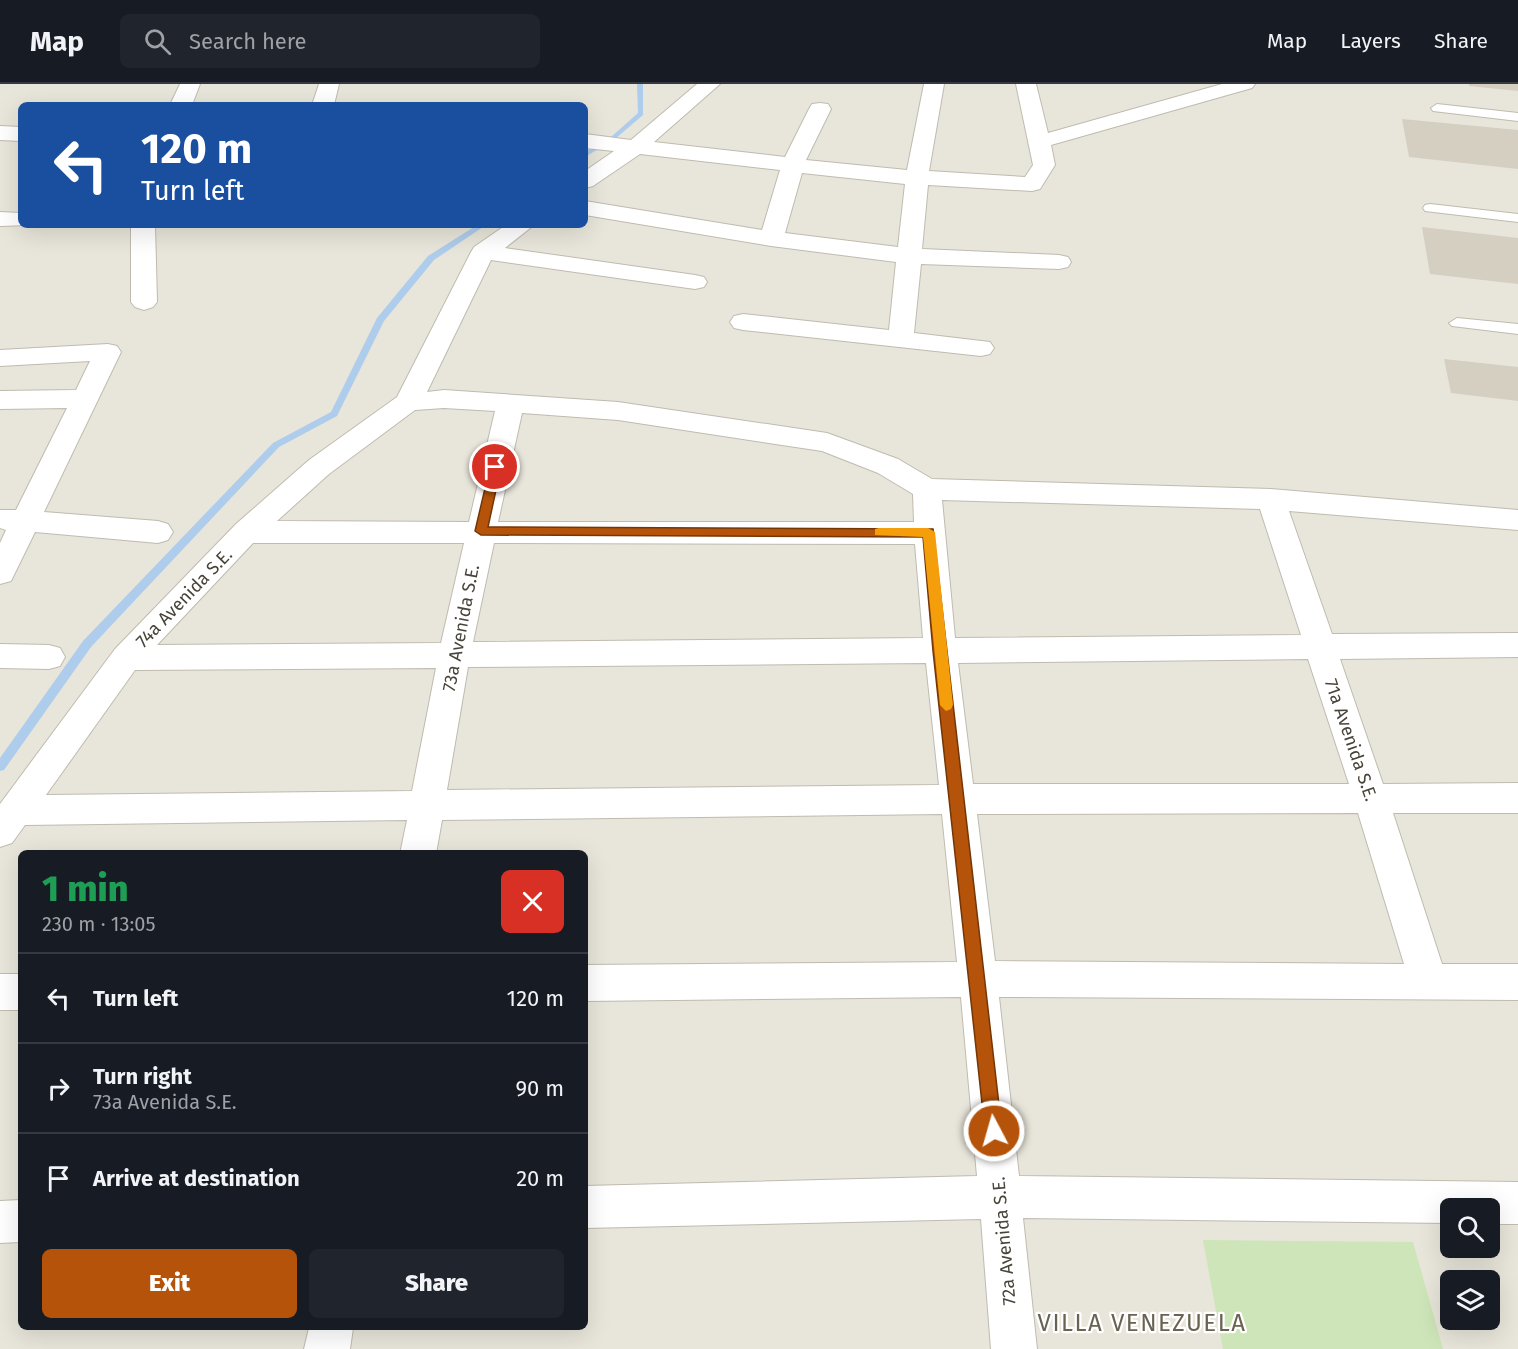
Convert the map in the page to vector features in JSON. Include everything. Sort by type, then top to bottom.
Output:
[{"type":"street","points":[[181,102],[190,84]]},
{"type":"street","points":[[324,102],[328,84]]},
{"type":"street","points":[[588,179],[638,146],[710,84]]},
{"type":"street","points":[[901,339],[917,177],[934,84]]},
{"type":"street","points":[[588,141],[917,177],[1032,184],[1044,165],[1026,84]]},
{"type":"street","points":[[1038,141],[1065,136],[1162,99],[1245,84]]},
{"type":"street","points":[[771,239],[793,165],[820,109]]},
{"type":"street","points":[[0,133],[18,134]]},
{"type":"street","points":[[588,208],[771,239],[910,256],[1059,262]]},
{"type":"street","points":[[0,219],[18,220]]},
{"type":"street","points":[[143,228],[144,302]]},
{"type":"street","points":[[408,402],[483,252],[518,228]]},
{"type":"street","points":[[483,252],[695,282]]},
{"type":"street","points":[[743,322],[981,348]]},
{"type":"street","points":[[0,358],[108,352],[86,399],[12,519],[0,573]]},
{"type":"street","points":[[0,400],[86,399]]},
{"type":"street","points":[[408,402],[444,399],[618,411],[827,442],[888,466],[927,489],[1271,500],[1518,520]]},
{"type":"street","name":"74a Avenida S.E.","points":[[7,821],[126,658],[246,532],[319,467],[408,402]]},
{"type":"street","name":"73a Avenida S.E.","points":[[419,850],[454,656],[510,404]]},
{"type":"street","name":"72a Avenida S.E.","points":[[927,489],[928,532],[939,651],[958,799],[1001,1197],[1014,1349]]},
{"type":"street","name":"71a Avenida S.E.","points":[[1271,500],[1371,799],[1429,982]]},
{"type":"street","points":[[12,519],[158,532]]},
{"type":"street","points":[[246,532],[928,532]]},
{"type":"street","points":[[126,658],[1518,645]]},
{"type":"street","points":[[0,656],[49,657]]},
{"type":"street","points":[[7,821],[427,804],[958,799],[1518,798]]},
{"type":"street","points":[[588,983],[977,980],[1518,982]]},
{"type":"street","points":[[0,992],[18,992]]},
{"type":"street","points":[[588,1207],[1001,1197],[1516,1210]]},
{"type":"street","points":[[0,1222],[18,1221]]},
{"type":"street","points":[[327,1349],[331,1330]]},
{"type":"lane","points":[[1437,108],[1518,117]]},
{"type":"lane","points":[[1430,208],[1518,218]]},
{"type":"lane","points":[[1457,323],[1518,329]]},
{"type":"shaded area","points":[[0,84],[1518,84],[1518,1349],[0,1349]]},
{"type":"green space","points":[[1203,1240],[1413,1242],[1443,1349],[1223,1349]]},
{"type":"building","points":[[1469,84],[1518,84],[1518,91],[1469,86]]},
{"type":"building","points":[[1402,119],[1518,130],[1518,169],[1409,157]]},
{"type":"building","points":[[1422,227],[1518,238],[1518,284],[1430,274]]},
{"type":"building","points":[[1444,359],[1518,367],[1518,401],[1451,393]]},
{"type":"waterway","points":[[588,153],[613,138],[641,114],[640,84]]},
{"type":"waterway","points":[[0,767],[87,644],[276,445],[334,414],[380,320],[431,258],[477,228]]},
{"type":"slow traffic","points":[[879,532],[928,532],[946,705]]},
{"type":"district","name":"VILLA VENEZUELA","points":[[1142,1323]]},
{"type":"route","points":[[495,467],[481,531],[928,532],[939,651],[958,799],[994,1131]]}]
